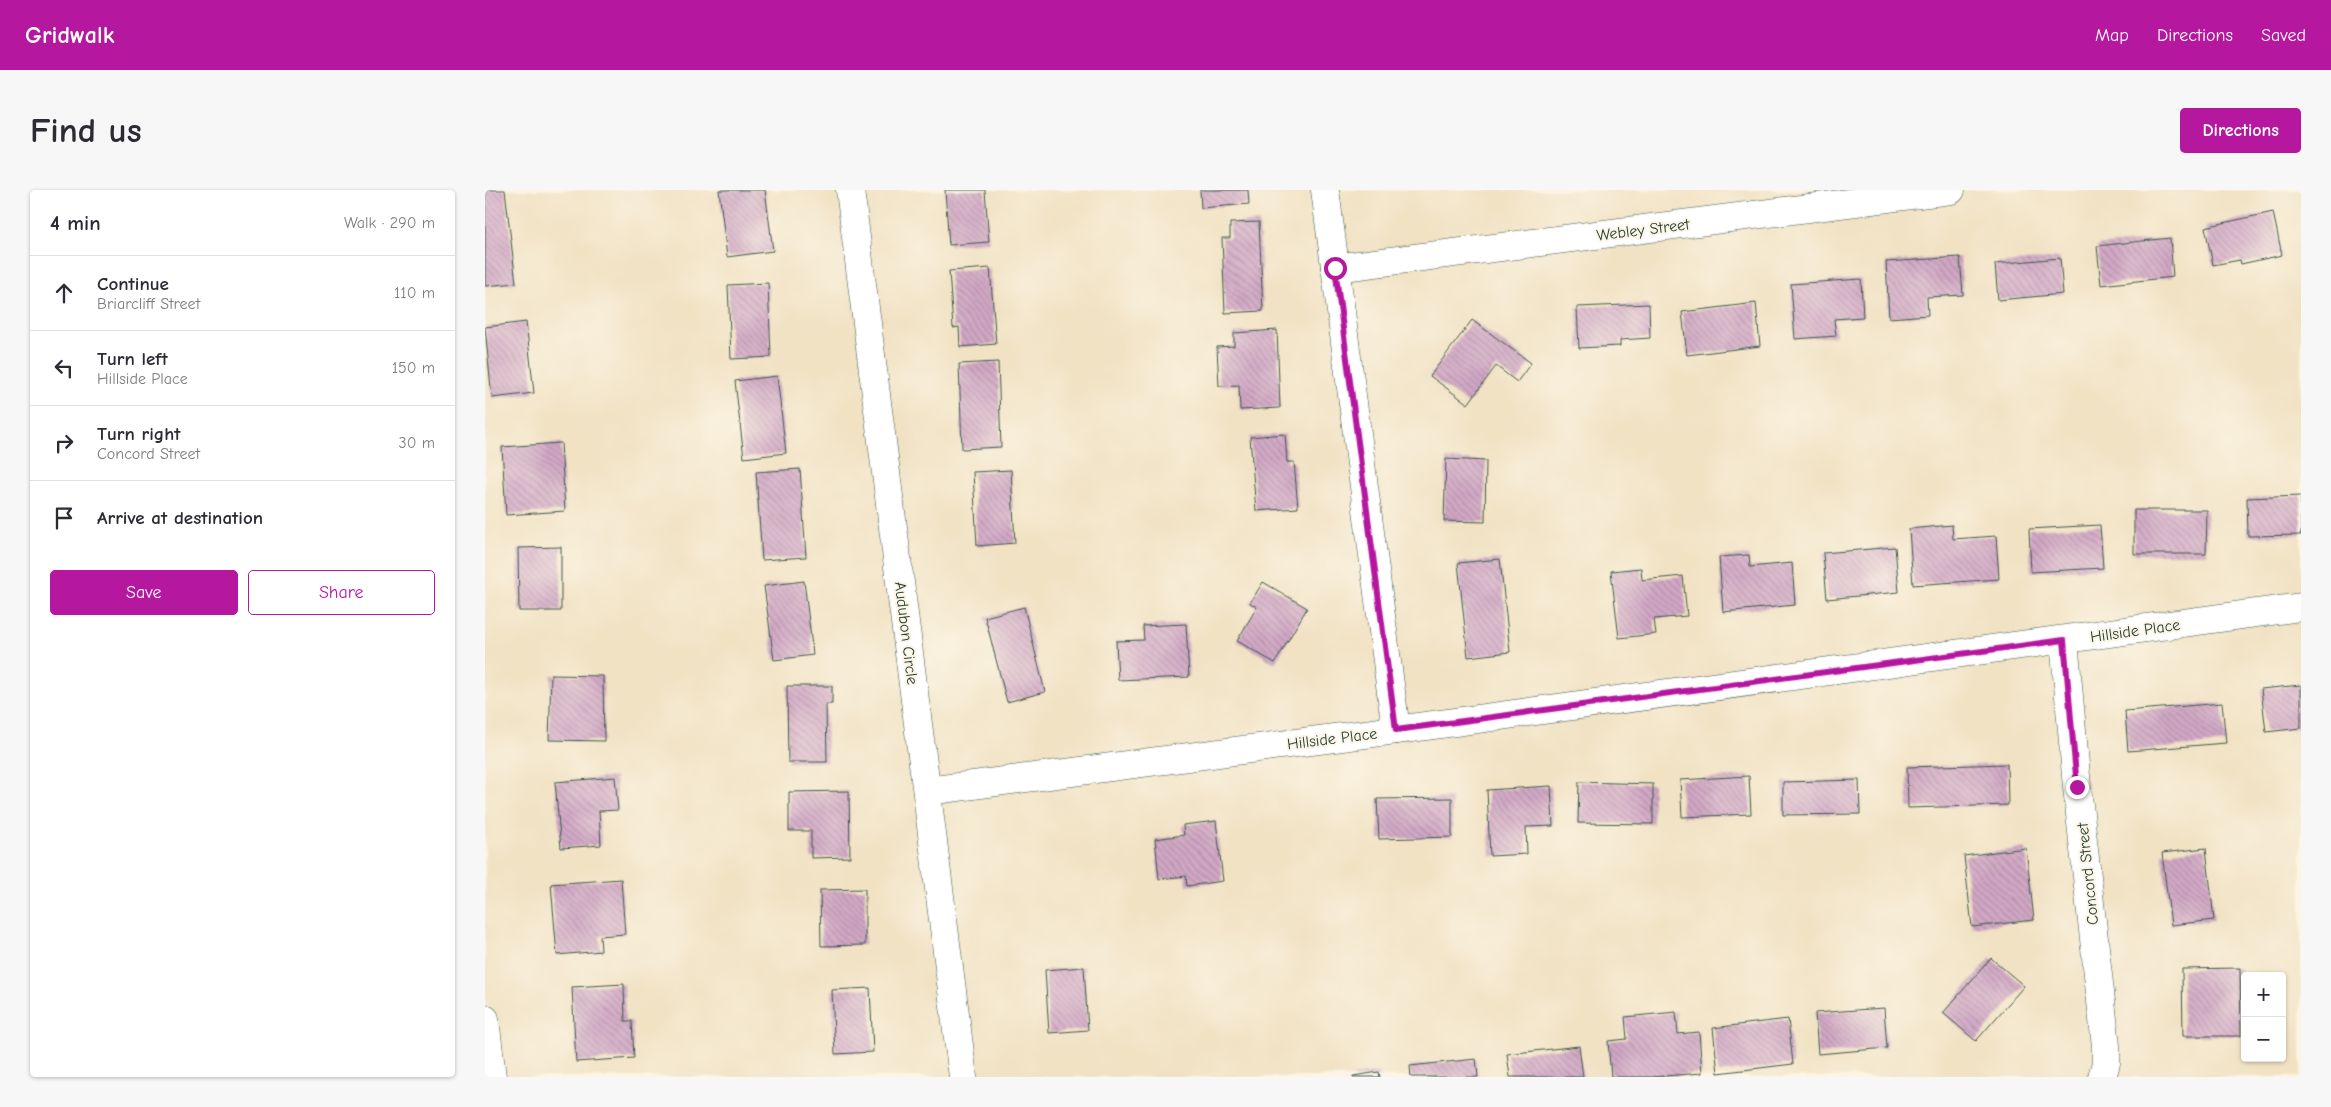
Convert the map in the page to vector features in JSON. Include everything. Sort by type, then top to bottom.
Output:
[{"type":"street","name":"Audubon Circle","points":[[850,190],[963,1077]]},
{"type":"street","points":[[1325,190],[1396,730]]},
{"type":"street","name":"Webley Street","points":[[1335,268],[1951,190]]},
{"type":"street","name":"Hillside Place","points":[[927,792],[2301,607]]},
{"type":"street","name":"Concord Street","points":[[2064,640],[2077,787],[2106,1046],[2106,1062],[2102,1077]]},
{"type":"street","points":[[485,1019],[489,1065]]},
{"type":"building","points":[[485,190],[505,190],[516,283],[485,286]]},
{"type":"building","points":[[719,190],[765,190],[773,251],[727,257]]},
{"type":"building","points":[[945,190],[985,190],[989,242],[949,245]]},
{"type":"building","points":[[1200,190],[1248,190],[1249,204],[1201,208]]},
{"type":"building","points":[[2273,212],[2282,255],[2241,264],[2240,260],[2213,265],[2205,227]]},
{"type":"building","points":[[1259,222],[1263,311],[1225,313],[1222,238],[1230,238],[1230,223]]},
{"type":"building","points":[[2170,238],[2173,277],[2101,285],[2097,246]]},
{"type":"building","points":[[1960,257],[1963,295],[1927,297],[1928,315],[1889,318],[1886,262]]},
{"type":"building","points":[[2060,258],[2063,294],[1998,300],[1995,264]]},
{"type":"building","points":[[990,268],[996,344],[960,347],[959,327],[953,328],[949,271]]},
{"type":"building","points":[[1861,279],[1863,317],[1834,319],[1836,336],[1795,339],[1791,284]]},
{"type":"building","points":[[768,283],[771,357],[731,359],[728,285]]},
{"type":"building","points":[[1756,303],[1760,346],[1687,355],[1682,312]]},
{"type":"building","points":[[1649,304],[1650,338],[1620,340],[1620,346],[1579,348],[1577,307]]},
{"type":"building","points":[[1472,320],[1531,363],[1517,382],[1496,366],[1468,404],[1430,376]]},
{"type":"building","points":[[526,322],[534,393],[492,398],[485,327]]},
{"type":"building","points":[[1277,330],[1280,408],[1240,410],[1239,385],[1219,386],[1217,347],[1234,346],[1234,333]]},
{"type":"building","points":[[998,362],[1001,447],[962,449],[959,364]]},
{"type":"building","points":[[777,376],[786,453],[744,458],[735,381]]},
{"type":"building","points":[[1285,434],[1287,462],[1294,462],[1298,508],[1256,511],[1250,437]]},
{"type":"building","points":[[561,443],[565,511],[506,515],[502,447]]},
{"type":"building","points":[[1446,459],[1486,461],[1485,522],[1444,521]]},
{"type":"building","points":[[800,469],[806,557],[762,560],[756,472]]},
{"type":"building","points":[[1011,470],[1015,543],[977,546],[973,472]]},
{"type":"building","points":[[2301,496],[2301,535],[2248,536],[2247,498]]},
{"type":"building","points":[[2134,510],[2207,510],[2206,554],[2134,554]]},
{"type":"building","points":[[1952,525],[1953,539],[1996,536],[1999,579],[1913,585],[1909,529]]},
{"type":"building","points":[[2100,525],[2103,568],[2031,572],[2029,529]]},
{"type":"building","points":[[561,547],[561,611],[519,611],[518,548]]},
{"type":"building","points":[[1895,547],[1899,592],[1827,599],[1823,553]]},
{"type":"building","points":[[1749,555],[1750,567],[1792,563],[1795,605],[1723,612],[1719,557]]},
{"type":"building","points":[[1500,559],[1510,652],[1468,657],[1458,563]]},
{"type":"building","points":[[1641,568],[1642,580],[1683,576],[1687,616],[1654,619],[1656,634],[1619,638],[1611,571]]},
{"type":"building","points":[[804,581],[813,655],[774,660],[764,586]]},
{"type":"building","points":[[1263,582],[1307,608],[1275,663],[1237,641],[1257,607],[1250,603]]},
{"type":"building","points":[[1024,607],[1045,692],[1007,702],[985,617]]},
{"type":"building","points":[[1186,624],[1189,677],[1118,680],[1116,641],[1144,640],[1143,626]]},
{"type":"building","points":[[551,675],[603,676],[604,741],[549,740]]},
{"type":"building","points":[[2301,685],[2301,728],[2266,732],[2261,689]]},
{"type":"building","points":[[787,686],[832,686],[832,704],[826,704],[827,762],[788,762]]},
{"type":"building","points":[[2222,703],[2226,743],[2128,751],[2125,711]]},
{"type":"building","points":[[2007,764],[2008,805],[1908,808],[1907,767]]},
{"type":"building","points":[[1749,776],[1751,814],[1682,817],[1680,780]]},
{"type":"building","points":[[615,777],[618,810],[599,811],[601,845],[561,848],[555,782]]},
{"type":"building","points":[[1859,780],[1860,814],[1783,815],[1783,782]]},
{"type":"building","points":[[1579,782],[1653,784],[1653,824],[1578,823]]},
{"type":"building","points":[[1551,786],[1553,826],[1526,827],[1527,854],[1490,856],[1487,790]]},
{"type":"building","points":[[849,791],[850,857],[811,858],[811,831],[789,831],[789,792]]},
{"type":"building","points":[[1452,798],[1452,837],[1379,839],[1377,799]]},
{"type":"building","points":[[1216,821],[1223,881],[1187,886],[1186,876],[1159,879],[1155,839],[1184,835],[1183,825]]},
{"type":"building","points":[[2026,848],[2034,920],[1972,927],[1964,856]]},
{"type":"building","points":[[2206,848],[2214,920],[2171,925],[2162,853]]},
{"type":"building","points":[[621,879],[625,934],[600,936],[601,951],[557,955],[551,884]]},
{"type":"building","points":[[865,889],[865,945],[821,946],[820,890]]},
{"type":"building","points":[[1991,958],[2024,986],[1976,1041],[1943,1013]]},
{"type":"building","points":[[1084,967],[1088,1030],[1049,1033],[1045,970]]},
{"type":"building","points":[[2240,968],[2241,1036],[2183,1036],[2182,969]]},
{"type":"building","points":[[624,984],[625,1021],[632,1021],[634,1058],[576,1062],[572,987]]},
{"type":"building","points":[[870,988],[873,1052],[835,1054],[832,990]]},
{"type":"building","points":[[1884,1008],[1887,1048],[1818,1054],[1815,1013]]},
{"type":"building","points":[[1676,1012],[1678,1034],[1699,1032],[1702,1073],[1652,1077],[1611,1077],[1608,1041],[1627,1039],[1625,1017]]},
{"type":"building","points":[[1788,1019],[1793,1064],[1718,1073],[1713,1028]]},
{"type":"building","points":[[1579,1046],[1583,1077],[1510,1077],[1507,1054]]},
{"type":"building","points":[[1476,1059],[1478,1077],[1411,1077],[1410,1066]]},
{"type":"building","points":[[1379,1072],[1380,1077],[1353,1077],[1353,1076]]},
{"type":"route","points":[[1335,268],[1396,730],[2064,640],[2077,787]]}]
